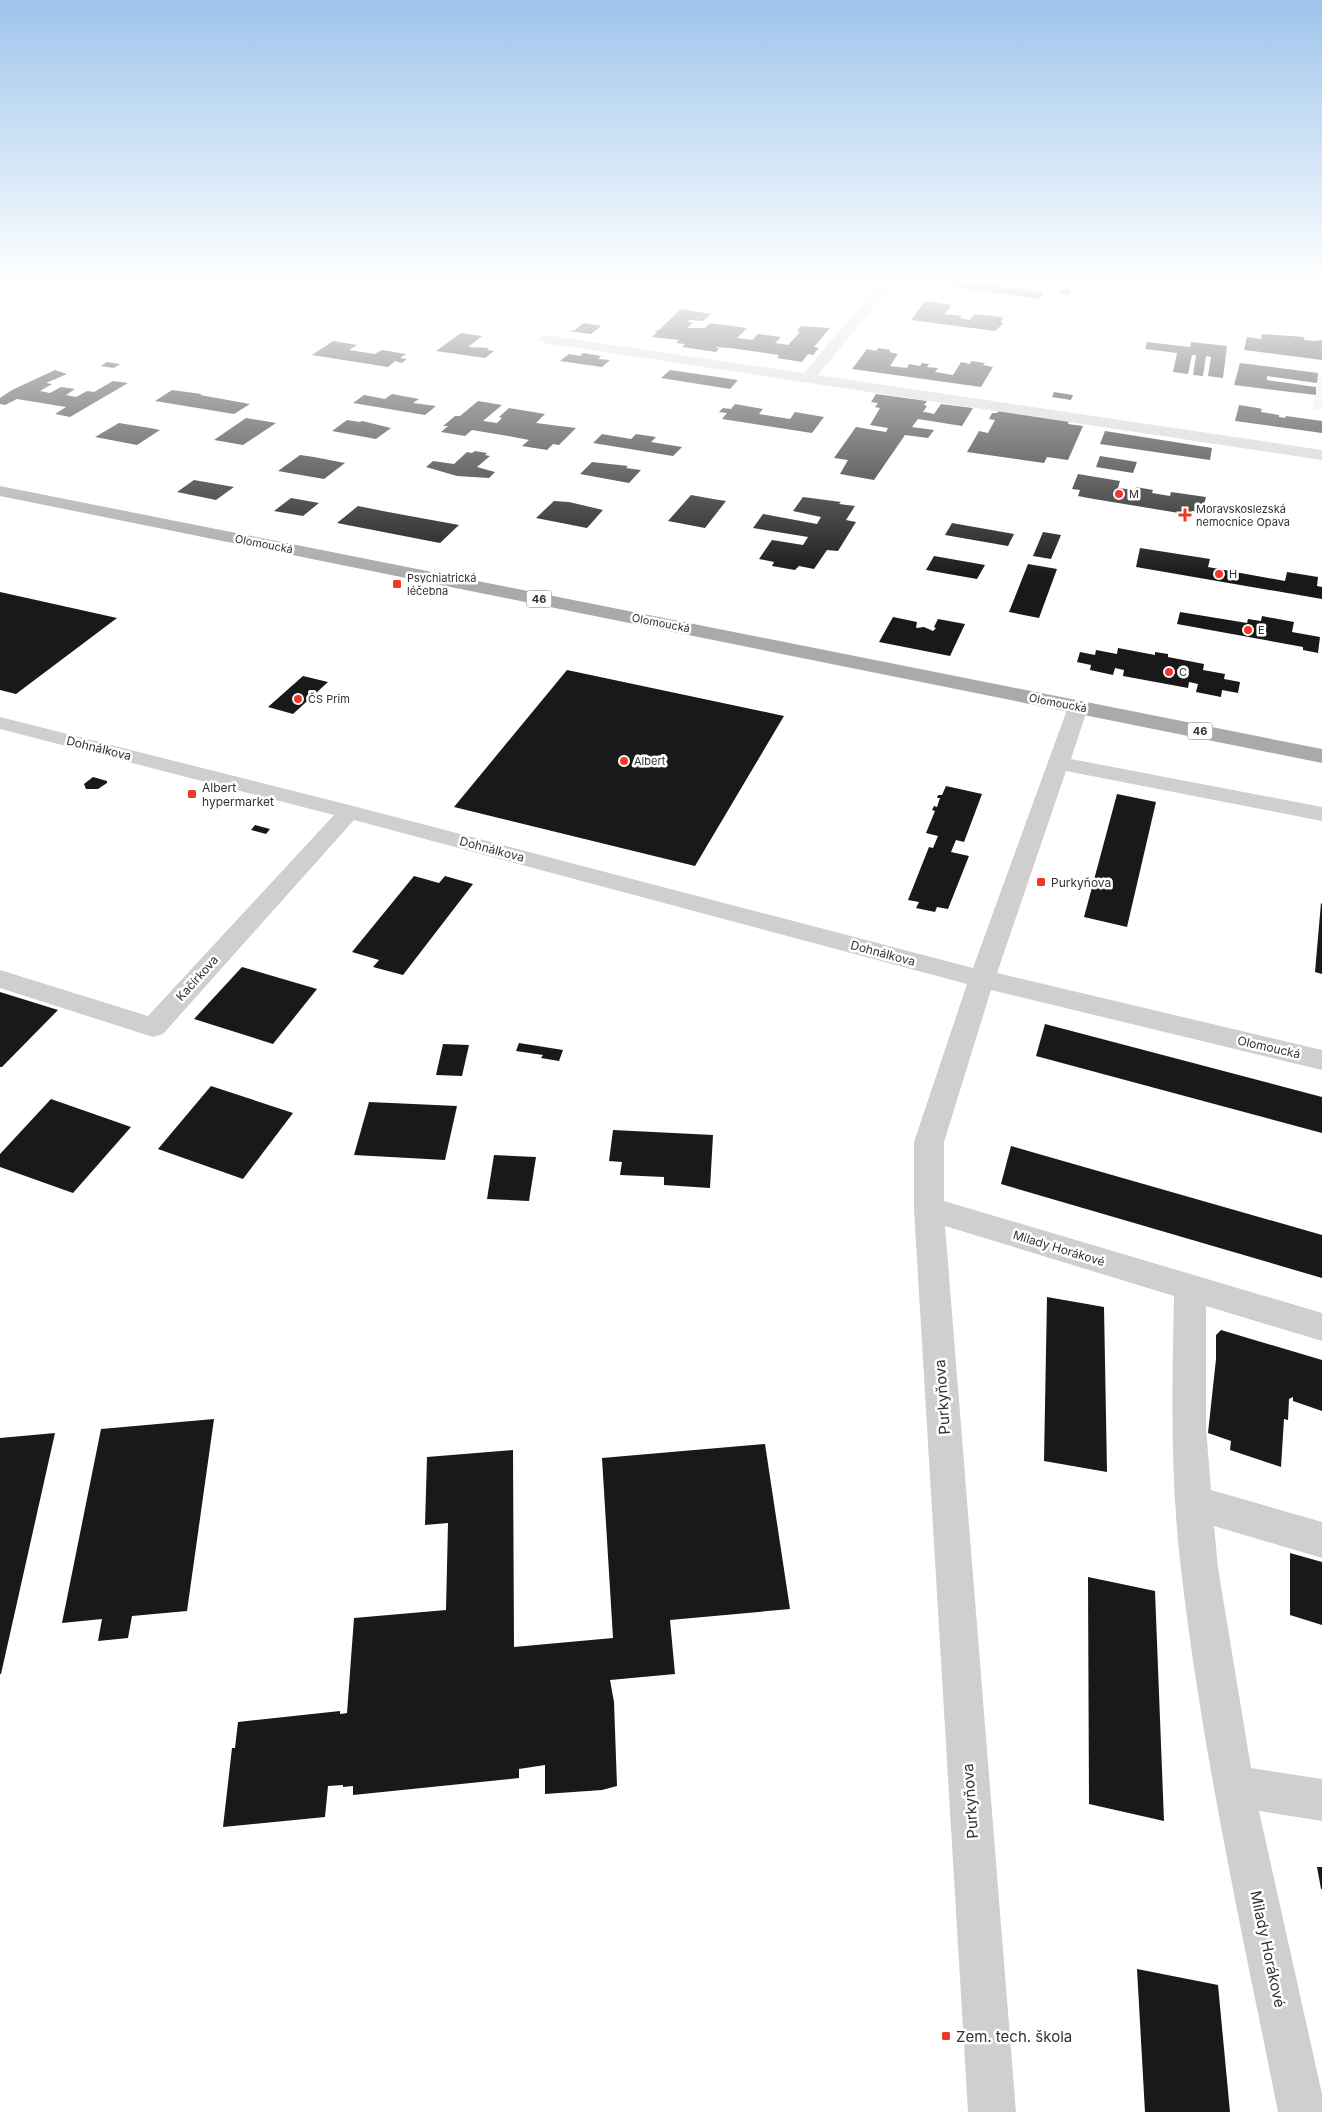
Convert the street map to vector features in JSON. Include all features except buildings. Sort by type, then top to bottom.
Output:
[{"type":"main road","name":"Olomoucká","points":[[0,491],[1322,756]]},
{"type":"street","points":[[818,380],[1322,455]]},
{"type":"street","name":"Purkyňova","points":[[992,2112],[929,1209],[928,1142],[982,979],[1078,706]]},
{"type":"street","name":"Dohnálkova","points":[[0,723],[349,812],[982,979]]},
{"type":"street","points":[[1058,763],[1322,814]]},
{"type":"street","name":"Kačírkova","points":[[0,979],[152,1027],[349,812]]},
{"type":"street","name":"Olomoucká","points":[[982,979],[1322,1060]]},
{"type":"street","name":"Milady Horákové","points":[[929,1209],[1322,1327]]},
{"type":"street","name":"Milady Horákové","points":[[1190,1287],[1188,1428],[1199,1568],[1233,1786],[1302,2112]]},
{"type":"street","points":[[1195,1503],[1322,1540]]},
{"type":"street","points":[[1233,1786],[1322,1800]]},
{"type":"green space","points":[[1317,380],[1322,380],[1322,410],[1313,409]]},
{"type":"place","name":"M","points":[[1119,494]]},
{"type":"place","name":"Moravskoslezská nemocnice Opava","points":[[1185,515]]},
{"type":"place","name":"H","points":[[1219,574]]},
{"type":"place","name":"Psychiatrická léčebna","points":[[397,584]]},
{"type":"place","name":"E","points":[[1248,630]]},
{"type":"place","name":"C","points":[[1169,672]]},
{"type":"place","name":"ČS Prim","points":[[298,699]]},
{"type":"place","name":"Albert","points":[[624,761]]},
{"type":"place","name":"Albert hypermarket","points":[[192,794]]},
{"type":"place","name":"Purkyňova","points":[[1041,882]]},
{"type":"place","name":"Zem. tech. škola","points":[[946,2036]]}]
